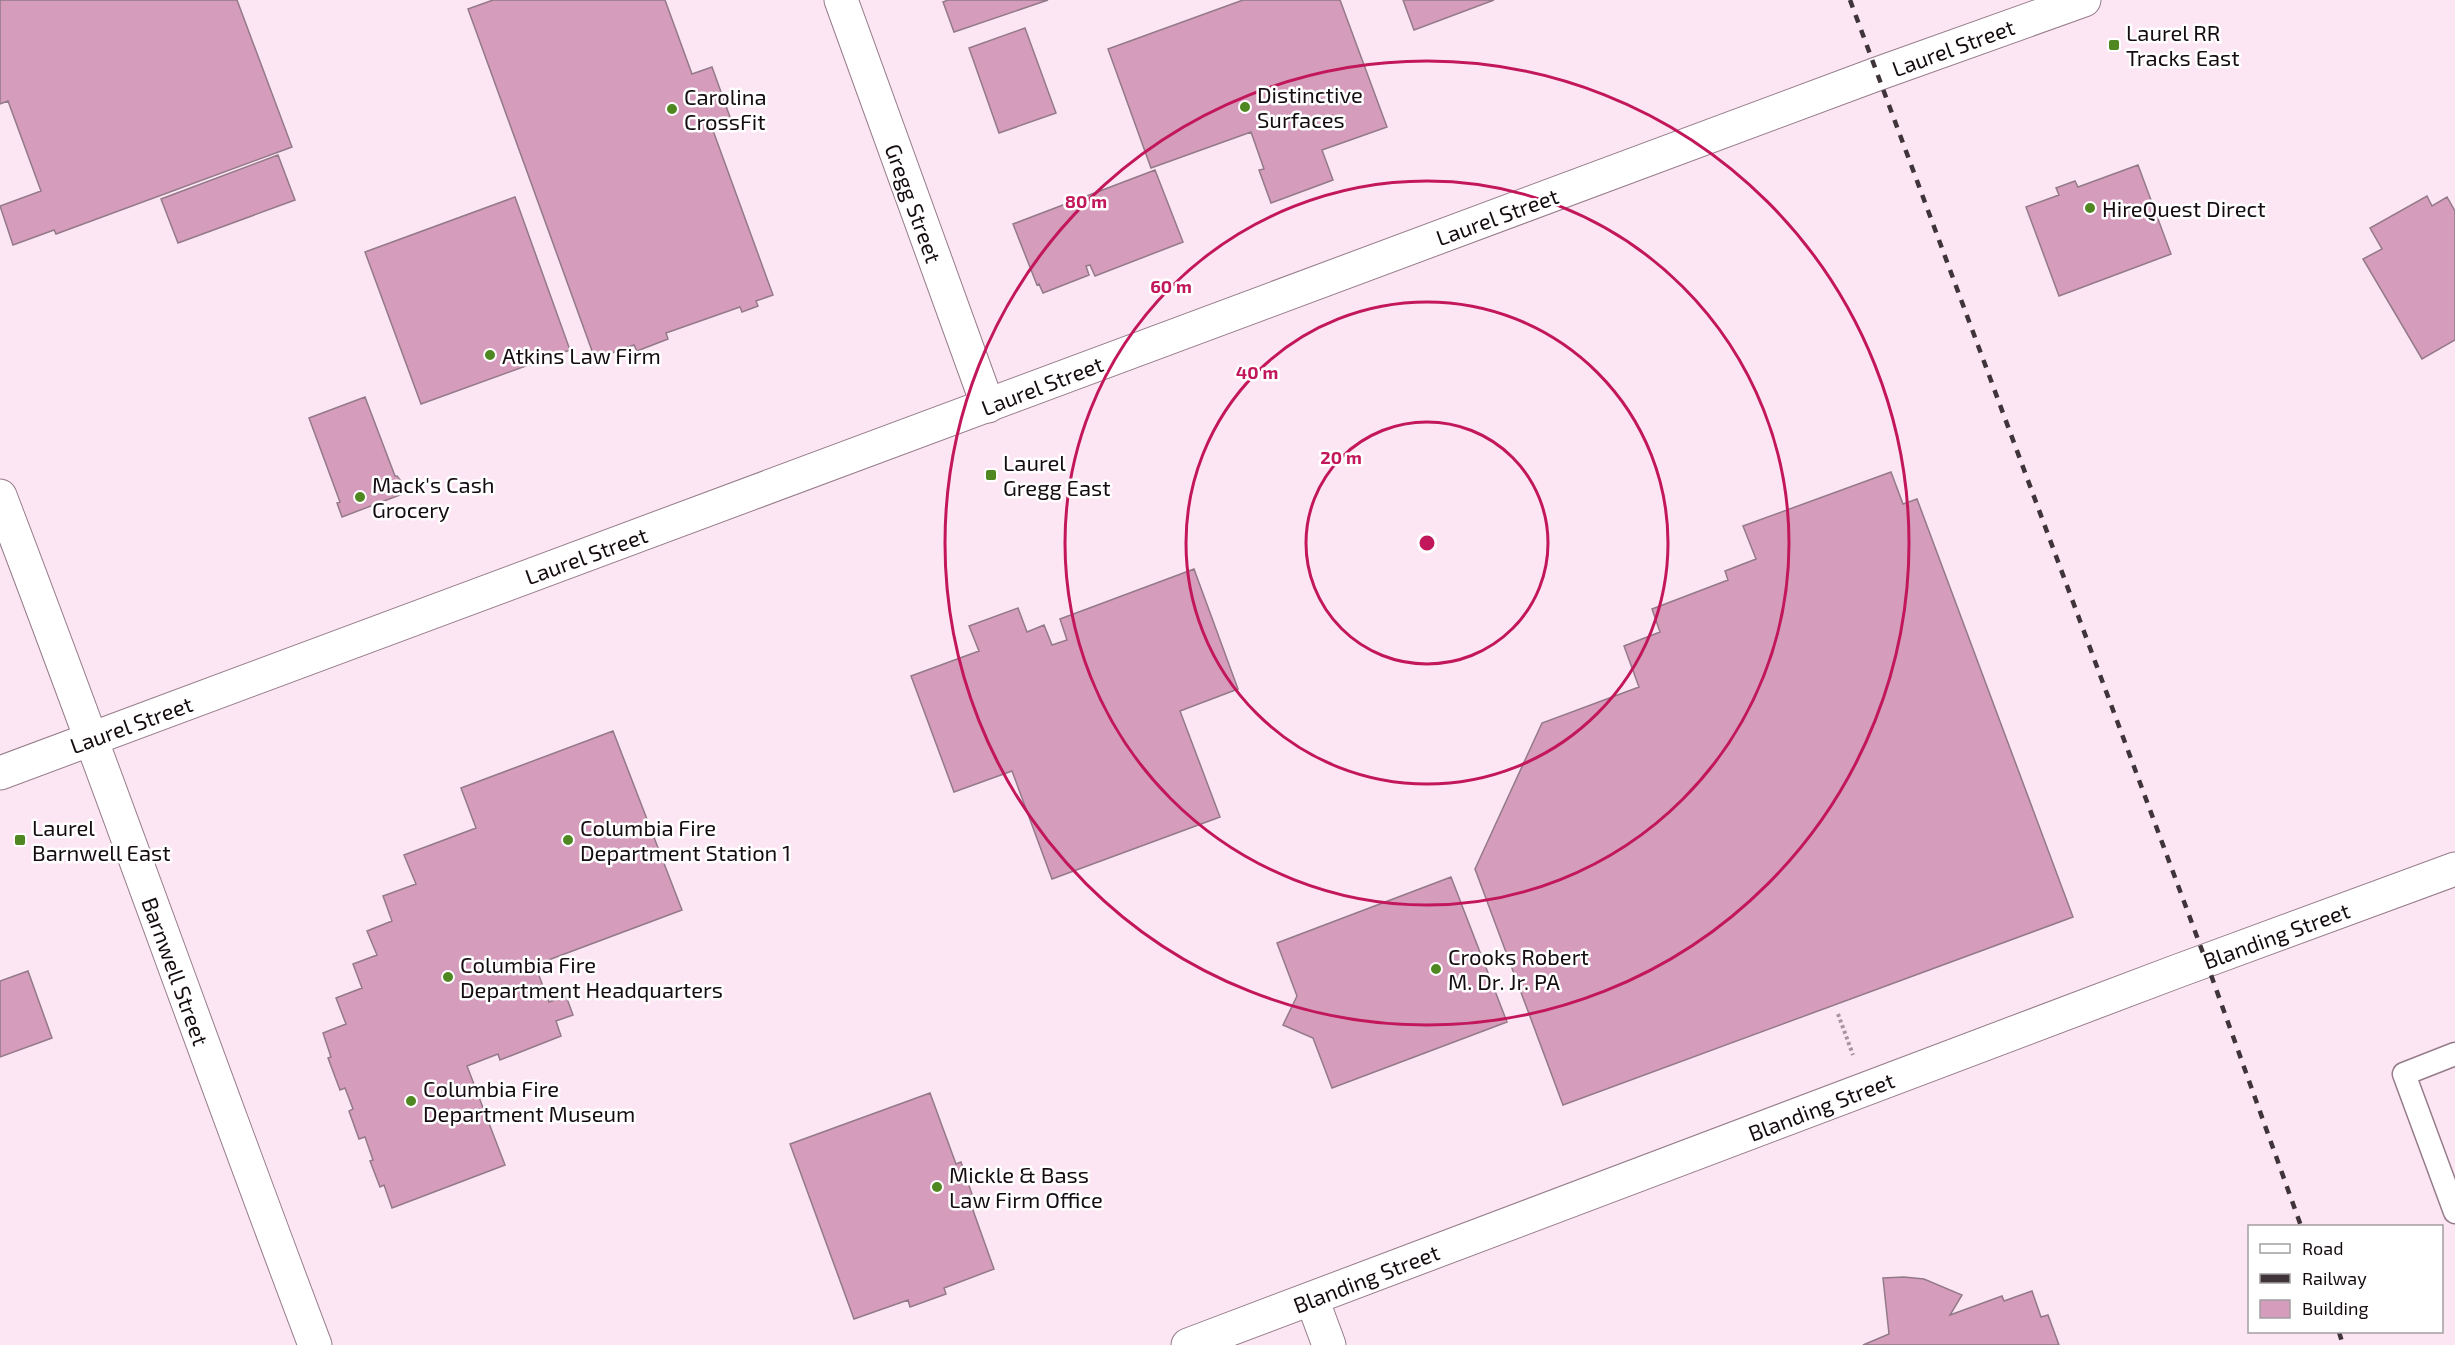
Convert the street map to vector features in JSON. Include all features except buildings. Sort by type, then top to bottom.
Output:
[{"type":"street","name":"Gregg Street","points":[[841,0],[988,406]]},
{"type":"street","name":"Laurel Street","points":[[0,772],[1877,74],[2084,0]]},
{"type":"street","name":"Barnwell Street","points":[[0,496],[92,739],[227,1113],[315,1345]]},
{"type":"street","name":"Blanding Street","points":[[1188,1345],[2175,972],[2455,870]]},
{"type":"street","points":[[1312,1299],[1329,1345]]},
{"type":"lane","points":[[2455,1054],[2403,1074],[2455,1212]]},
{"type":"railway","points":[[1850,0],[2206,961],[2301,1225]]},
{"type":"railway","points":[[2339,1333],[2343,1345]]},
{"type":"place","name":"Laurel RR Tracks East","points":[[2114,45]]},
{"type":"place","name":"Distinctive Surfaces","points":[[1245,107]]},
{"type":"place","name":"Carolina CrossFit","points":[[672,109]]},
{"type":"place","name":"HireQuest Direct","points":[[2090,208]]},
{"type":"place","name":"Atkins Law Firm","points":[[490,355]]},
{"type":"place","name":"Laurel Gregg East","points":[[991,475]]},
{"type":"place","name":"Mack's Cash Grocery","points":[[360,497]]},
{"type":"place","name":"Laurel Barnwell East","points":[[20,840]]},
{"type":"place","name":"Columbia Fire Department Station 1","points":[[568,840]]},
{"type":"place","name":"Crooks Robert M. Dr. Jr. PA","points":[[1436,969]]},
{"type":"place","name":"Columbia Fire Department Headquarters","points":[[448,977]]},
{"type":"place","name":"Columbia Fire Department Museum","points":[[411,1101]]},
{"type":"place","name":"Mickle & Bass Law Firm Office","points":[[937,1187]]}]
